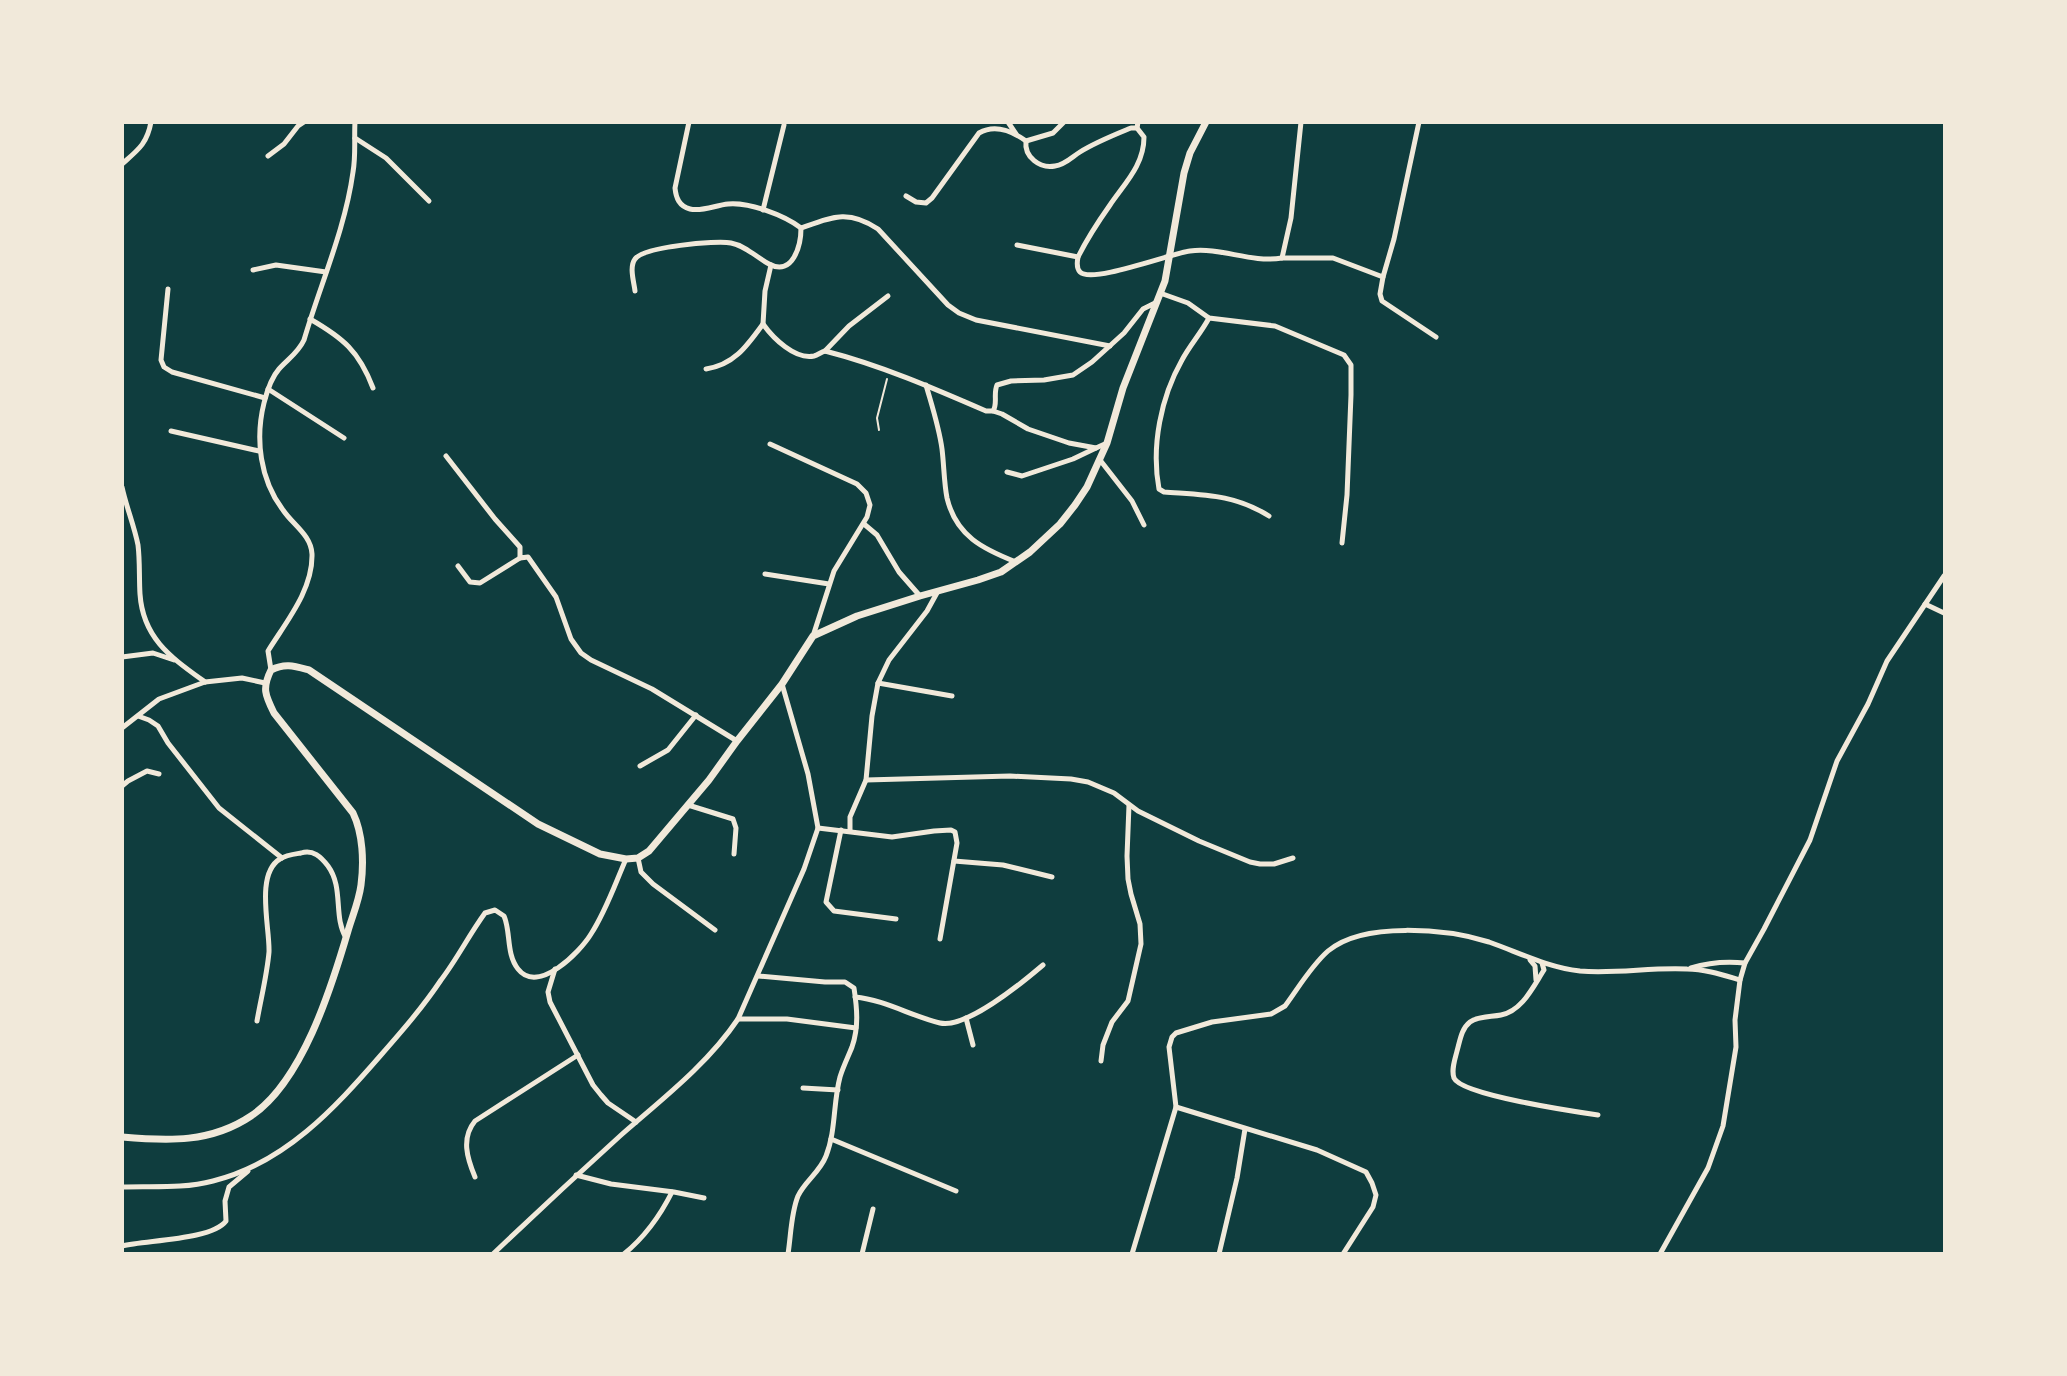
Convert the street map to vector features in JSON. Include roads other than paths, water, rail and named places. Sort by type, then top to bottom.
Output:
[{"type":"main road","points":[[122,1137],[172,1141],[194,1139],[234,1126],[253,1115],[273,1096],[306,1048],[338,965],[360,888],[362,849],[358,824],[353,813],[274,713],[266,697],[265,683],[271,670],[282,665],[293,665],[309,670],[538,824],[600,854],[626,859],[638,858],[649,851],[709,780],[782,684],[813,636],[857,616],[1001,572],[1030,552],[1060,524],[1087,487],[1107,443],[1123,388],[1165,281],[1187,164],[1206,122]]},
{"type":"street","points":[[122,164],[144,144],[151,122]]},
{"type":"street","points":[[268,156],[284,144],[304,122]]},
{"type":"street","points":[[271,670],[268,651],[299,601],[308,579],[312,553],[306,537],[276,500],[259,451],[262,411],[274,376],[299,349],[326,272],[351,185],[355,122]]},
{"type":"street","points":[[689,122],[676,197],[690,209],[730,204],[775,214],[801,228],[840,215],[865,220],[878,229],[959,313],[983,321],[1110,346]]},
{"type":"street","points":[[1008,122],[1016,134]]},
{"type":"street","points":[[1026,141],[1053,133],[1064,122]]},
{"type":"street","points":[[1282,258],[1291,218],[1301,122]]},
{"type":"street","points":[[1419,122],[1380,294],[1382,301],[1436,337]]},
{"type":"street","points":[[763,210],[785,125]]},
{"type":"street","points":[[1026,141],[1026,147],[1034,161],[1041,165],[1056,166],[1138,125],[1144,137],[1143,153],[1137,166],[1084,243],[1077,267],[1084,274],[1101,274],[1190,251],[1249,258],[1333,258],[1383,277]]},
{"type":"street","points":[[906,196],[916,202],[926,203],[932,198],[983,130],[993,128],[1016,134],[1026,141]]},
{"type":"street","points":[[355,138],[386,158],[429,201]]},
{"type":"street","points":[[635,291],[634,262],[636,257],[644,253],[728,242],[749,250],[771,265],[787,264],[796,256],[801,228]]},
{"type":"street","points":[[1017,245],[1078,257]]},
{"type":"street","points":[[253,270],[276,265],[326,272]]},
{"type":"street","points":[[771,265],[763,301],[763,324],[796,353],[813,357],[825,351],[849,326],[888,296]]},
{"type":"street","points":[[168,289],[161,359],[164,367],[172,372],[265,398]]},
{"type":"street","points":[[1160,293],[1188,303],[1209,318],[1280,328],[1343,355],[1350,362],[1348,495],[1342,543]]},
{"type":"street","points":[[993,411],[997,385],[1002,382],[1052,380],[1073,375],[1124,333],[1137,314],[1156,302]]},
{"type":"street","points":[[1209,318],[1183,357],[1166,394],[1156,462],[1159,489],[1164,492],[1228,498],[1254,506],[1269,516]]},
{"type":"street","points":[[310,319],[342,340],[365,368],[373,388]]},
{"type":"street","points":[[705,369],[716,367],[736,357],[763,324]]},
{"type":"street","points":[[825,351],[926,385],[986,411],[1002,414],[1028,429],[1069,443],[1096,447]]},
{"type":"street","points":[[926,385],[940,437],[947,498],[957,523],[964,534],[974,542],[1016,562]]},
{"type":"street","points":[[268,389],[344,438]]},
{"type":"street","points":[[171,431],[259,451]]},
{"type":"street","points":[[1007,472],[1022,476],[1073,459],[1107,443]]},
{"type":"street","points":[[770,444],[857,484],[866,493],[870,505],[864,524],[829,584],[813,636]]},
{"type":"street","points":[[446,456],[520,547],[520,558]]},
{"type":"street","points":[[1100,460],[1132,501],[1144,525]]},
{"type":"street","points":[[122,487],[137,542],[140,597],[145,623],[164,649],[205,682]]},
{"type":"street","points":[[864,524],[877,535],[899,572],[920,596]]},
{"type":"street","points":[[458,566],[470,582],[480,583],[520,558],[528,556],[552,591],[571,639],[581,653],[652,689],[737,741]]},
{"type":"street","points":[[765,574],[829,584]]},
{"type":"street","points":[[1660,1254],[1708,1168],[1724,1126],[1736,1047],[1735,1020],[1740,980],[1745,963],[1810,841],[1837,761],[1868,704],[1887,661],[1944,576]]},
{"type":"street","points":[[850,831],[850,817],[866,780],[878,683],[888,660],[927,611],[938,591]]},
{"type":"street","points":[[1925,604],[1944,613]]},
{"type":"street","points":[[122,657],[156,654],[180,663]]},
{"type":"street","points":[[122,728],[159,699],[205,682],[242,678],[265,683]]},
{"type":"street","points":[[878,683],[952,696]]},
{"type":"street","points":[[493,1254],[700,1064],[725,1038],[738,1019],[804,869],[818,828],[808,774],[782,684]]},
{"type":"street","points":[[640,766],[668,750],[696,715]]},
{"type":"street","points":[[138,716],[162,730],[168,743],[219,808],[282,858]]},
{"type":"street","points":[[122,786],[147,771],[159,774]]},
{"type":"street","points":[[866,780],[1010,776],[1071,779],[1087,782],[1114,793],[1129,805],[1199,841],[1250,862],[1274,864],[1293,858]]},
{"type":"street","points":[[688,805],[733,819],[736,828],[734,854]]},
{"type":"street","points":[[1101,1061],[1103,1045],[1112,1022],[1128,1001],[1142,937],[1130,894],[1127,856],[1129,805]]},
{"type":"street","points":[[818,828],[901,837],[934,831],[956,832],[954,861],[940,939]]},
{"type":"street","points":[[841,830],[826,902],[834,911],[896,919]]},
{"type":"street","points":[[257,1021],[269,951],[265,892],[271,871],[278,860],[306,851],[312,852],[329,868],[339,895],[339,924],[346,938]]},
{"type":"street","points":[[638,858],[641,872],[653,884],[715,930]]},
{"type":"street","points":[[122,1246],[191,1236],[220,1228],[226,1221],[225,1201],[229,1187],[236,1179],[295,1142],[359,1081],[428,999],[485,913],[495,910],[504,916],[514,962],[523,974],[531,977],[546,975],[571,956],[590,936],[626,859]]},
{"type":"street","points":[[954,861],[1003,865],[1052,877]]},
{"type":"street","points":[[1132,1254],[1176,1107],[1169,1047],[1172,1037],[1176,1033],[1212,1022],[1272,1014],[1285,1006],[1329,950],[1344,941],[1378,932],[1437,931],[1489,942],[1542,963],[1581,971],[1688,968],[1709,962],[1727,961],[1745,963]]},
{"type":"street","points":[[1530,958],[1535,966],[1536,980]]},
{"type":"street","points":[[1542,963],[1544,970],[1526,998],[1513,1011],[1474,1020],[1468,1024],[1454,1061],[1454,1078],[1459,1084],[1478,1092],[1598,1115]]},
{"type":"street","points":[[855,997],[950,1024],[966,1018],[1012,991],[1043,965]]},
{"type":"street","points":[[1688,968],[1740,980]]},
{"type":"street","points":[[555,969],[548,992],[550,1002],[578,1055],[601,1096],[636,1122]]},
{"type":"street","points":[[758,976],[845,982],[854,988],[855,997],[856,1028],[853,1045],[840,1077],[831,1139],[826,1158],[799,1194],[792,1212],[793,1225],[788,1254]]},
{"type":"street","points":[[966,1018],[973,1045]]},
{"type":"street","points":[[738,1019],[787,1019],[856,1028]]},
{"type":"street","points":[[475,1177],[466,1138],[475,1121],[578,1055]]},
{"type":"street","points":[[803,1088],[838,1090]]},
{"type":"street","points":[[1176,1107],[1317,1150],[1366,1172],[1376,1195],[1373,1207],[1343,1254]]},
{"type":"street","points":[[1219,1254],[1245,1129]]},
{"type":"street","points":[[831,1139],[956,1191]]},
{"type":"street","points":[[122,1187],[157,1188],[200,1184],[260,1164]]},
{"type":"street","points":[[576,1175],[611,1184],[704,1198]]},
{"type":"street","points":[[624,1254],[648,1232],[672,1192]]},
{"type":"street","points":[[862,1254],[873,1209]]}]
